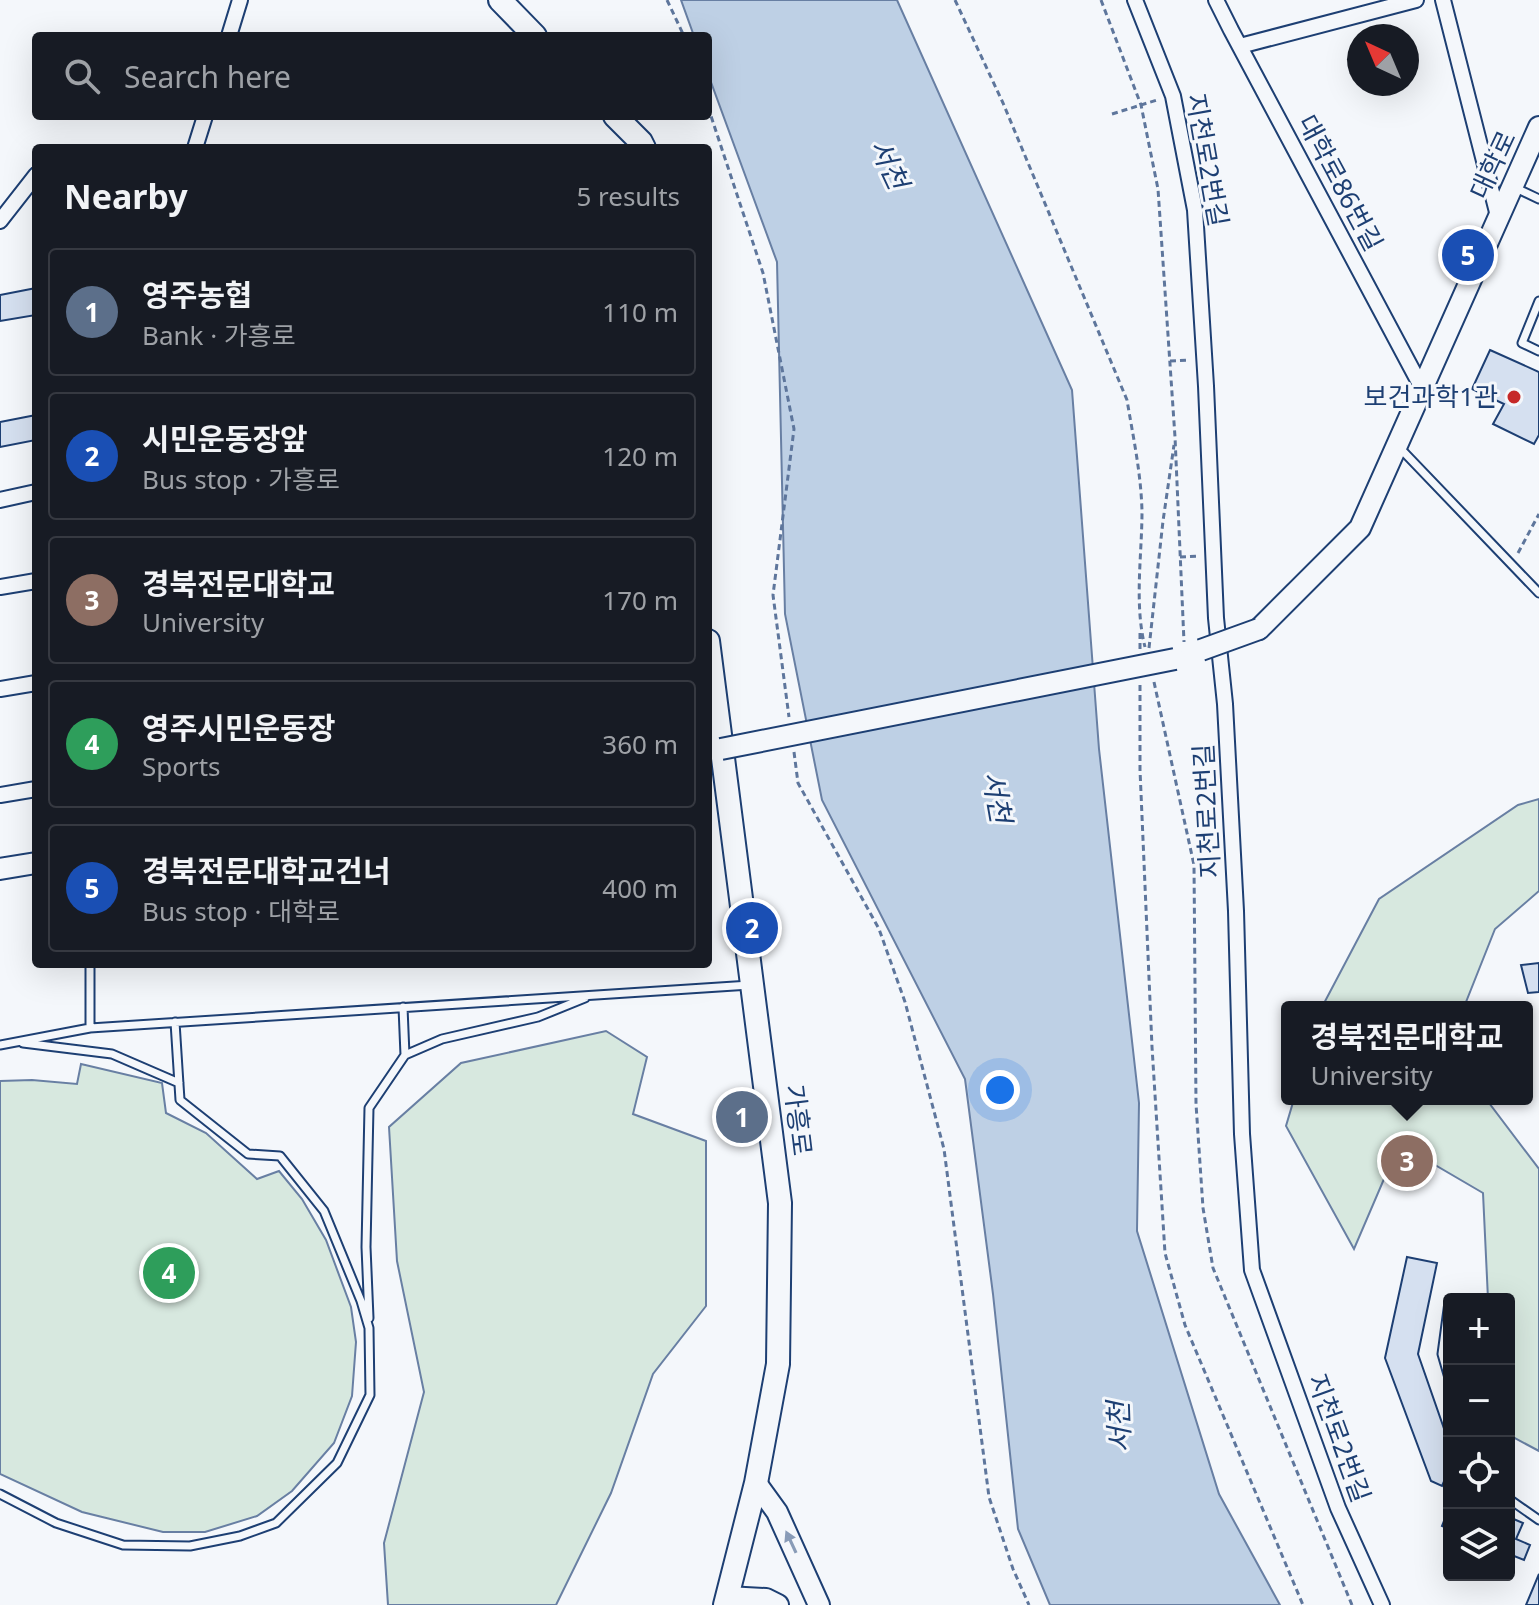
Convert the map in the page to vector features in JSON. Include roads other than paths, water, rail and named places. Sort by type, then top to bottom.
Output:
[{"type":"main road","points":[[500,0],[531,32]]},
{"type":"main road","points":[[619,120],[642,144]]},
{"type":"main road","name":"대학로","points":[[715,750],[1187,655],[1259,629],[1360,528],[1539,127]]},
{"type":"main road","name":"가흥로","points":[[712,703],[715,750],[752,985],[780,1203],[778,1364],[756,1483],[726,1601]]},
{"type":"main road","points":[[0,869],[32,864]]},
{"type":"main road","points":[[756,1483],[777,1512],[819,1605]]},
{"type":"main road","points":[[726,1601],[766,1599],[778,1605]]},
{"type":"street","points":[[230,32],[240,0]]},
{"type":"street","name":"지천로2번길","points":[[1135,0],[1173,96],[1195,210],[1216,618],[1225,704],[1236,911],[1242,1134],[1252,1270],[1338,1508],[1382,1605]]},
{"type":"street","name":"대학로86번길","points":[[1216,0],[1422,388]]},
{"type":"street","points":[[1240,46],[1416,0]]},
{"type":"street","points":[[1443,0],[1498,216]]},
{"type":"street","points":[[196,144],[204,120]]},
{"type":"street","points":[[0,221],[32,180]]},
{"type":"street","points":[[0,500],[32,493]]},
{"type":"street","points":[[0,587],[32,582]]},
{"type":"street","points":[[0,689],[32,684]]},
{"type":"street","points":[[0,795],[32,790]]},
{"type":"lane","points":[[1511,186],[1539,199]]},
{"type":"lane","points":[[1539,301],[1522,343],[1539,351]]},
{"type":"lane","points":[[1397,445],[1539,593]]},
{"type":"lane","points":[[90,968],[90,1028]]},
{"type":"lane","points":[[0,1045],[90,1028],[752,985]]},
{"type":"lane","points":[[0,1494],[56,1523],[123,1545],[190,1546],[240,1536],[276,1523],[337,1463],[370,1395],[366,1247],[369,1108],[405,1055],[442,1039],[538,1017],[592,995]]},
{"type":"lane","points":[[403,1007],[405,1055]]},
{"type":"lane","points":[[175,1022],[180,1100],[248,1154],[280,1156],[324,1211],[369,1328]]},
{"type":"lane","points":[[14,1042],[112,1054],[179,1083]]},
{"type":"lane","points":[[1515,1503],[1539,1520]]},
{"type":"water","name":"서천","points":[[681,0],[897,0],[1072,390],[1099,749],[1139,1103],[1137,1231],[1219,1494],[1280,1605],[1050,1605],[1018,1529],[993,1294],[965,1079],[822,800],[785,614],[777,262],[712,85],[712,32],[693,32]]},
{"type":"place","name":"경북전문대학교건너","points":[[1468,255]]},
{"type":"place","name":"보건과학1관","points":[[1514,397]]},
{"type":"place","name":"시민운동장앞","points":[[752,928]]},
{"type":"place","name":"영주농협","points":[[742,1117]]},
{"type":"place","name":"경북전문대학교","points":[[1407,1161]]},
{"type":"place","name":"영주시민운동장","points":[[169,1273]]}]
